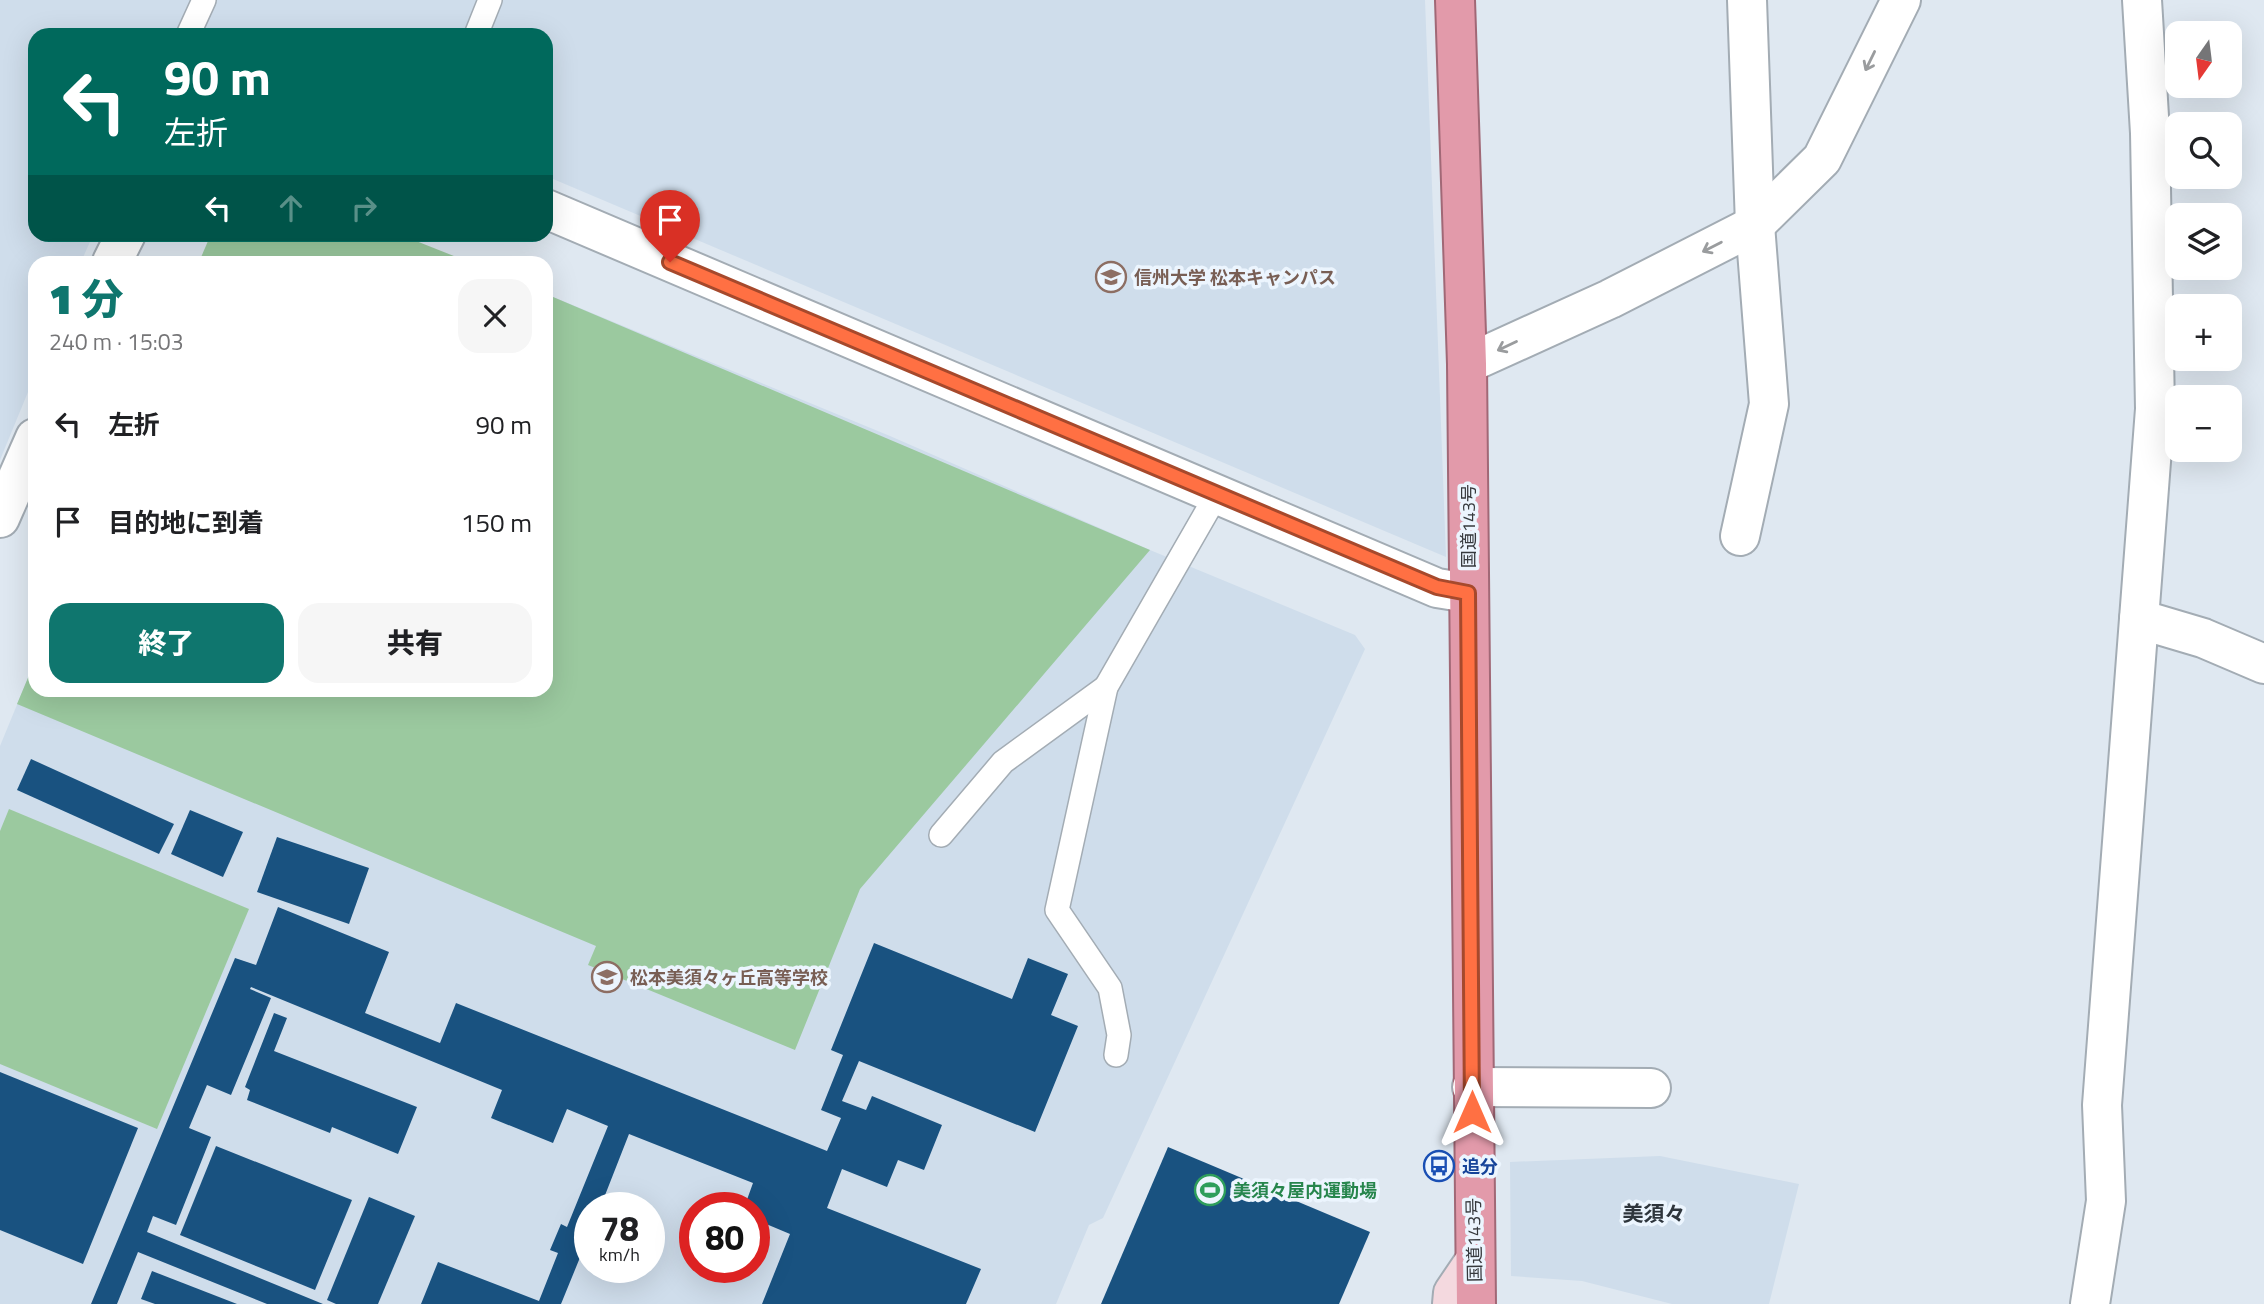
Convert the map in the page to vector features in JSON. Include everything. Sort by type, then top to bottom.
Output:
[{"type":"highway","name":"国道143号","points":[[1455,0],[1467,365],[1476,1304]]},
{"type":"main road","points":[[1452,1304],[1453,1293],[1474,1262]]},
{"type":"street","points":[[1740,536],[1769,404],[1755,225],[1747,0]]},
{"type":"street","points":[[1467,365],[1610,299],[1755,225],[1822,159],[1901,0]]},
{"type":"street","points":[[2090,1304],[2106,1201],[2102,1105],[2155,410],[2150,133],[2142,0]]},
{"type":"street","points":[[553,212],[1437,587],[1468,593]]},
{"type":"street","points":[[0,518],[28,454]]},
{"type":"street","points":[[2139,619],[2203,638],[2264,664]]},
{"type":"street","points":[[1472,1087],[1651,1088]]},
{"type":"lane","points":[[191,28],[204,0]]},
{"type":"lane","points":[[479,28],[491,0]]},
{"type":"lane","points":[[1116,1055],[1119,1035],[1110,988],[1057,910],[1106,687],[1217,494]]},
{"type":"lane","points":[[941,835],[1003,762],[1106,687]]},
{"type":"shaded area","name":"信州大学 松本キャンパス","points":[[0,0],[1425,0],[1446,557],[553,179],[553,28],[28,28],[28,242],[90,242],[84,256],[28,256],[28,392],[0,460]]},
{"type":"shaded area","name":"松本美須々ヶ丘高等学校","points":[[553,297],[890,436],[1150,550],[1355,635],[1365,649],[1103,1218],[1089,1225],[1056,1304],[0,1304],[0,746],[28,678],[28,697],[553,697]]},
{"type":"shaded area","points":[[1660,1156],[1799,1184],[1769,1304],[1672,1304],[1582,1281],[1511,1276],[1510,1162]]},
{"type":"green space","points":[[208,242],[419,242],[454,256],[202,256]]},
{"type":"green space","points":[[553,297],[1150,550],[860,889],[795,1050],[588,965],[596,946],[17,704],[28,678],[28,697],[553,697]]},
{"type":"green space","points":[[9,809],[249,909],[157,1129],[0,1064],[0,831]]},
{"type":"building","points":[[31,759],[174,824],[159,854],[17,790]]},
{"type":"building","points":[[190,810],[243,832],[223,877],[171,854]]},
{"type":"building","points":[[277,837],[369,868],[349,924],[257,892]]},
{"type":"building","points":[[278,907],[389,952],[365,1013],[440,1043],[456,1003],[827,1151],[841,1118],[821,1110],[843,1055],[831,1050],[874,943],[1012,999],[1028,958],[1068,974],[1051,1015],[1078,1026],[1035,1132],[859,1061],[842,1101],[866,1110],[872,1096],[942,1125],[924,1170],[898,1160],[887,1187],[842,1169],[827,1208],[981,1269],[966,1304],[762,1304],[790,1234],[770,1226],[770,1192],[750,1192],[753,1183],[629,1134],[606,1192],[581,1192],[608,1126],[567,1109],[553,1143],[491,1118],[502,1090],[251,987],[250,989],[271,998],[231,1095],[207,1085],[189,1128],[211,1137],[176,1225],[153,1216],[147,1232],[323,1304],[267,1304],[138,1252],[117,1304],[91,1304],[235,958],[256,965]]},
{"type":"building","points":[[274,1013],[287,1018],[274,1051],[417,1107],[398,1154],[332,1127],[330,1133],[247,1100],[250,1090],[245,1087]]},
{"type":"building","points":[[0,1072],[138,1128],[83,1264],[0,1230]]},
{"type":"building","points":[[216,1146],[352,1200],[315,1290],[180,1235]]},
{"type":"building","name":"美須々屋内運動場","points":[[1168,1147],[1370,1232],[1339,1304],[1101,1304]]},
{"type":"building","points":[[369,1197],[415,1216],[378,1304],[336,1304],[327,1300]]},
{"type":"building","points":[[574,1210],[574,1272],[561,1304],[421,1304],[438,1262],[539,1301],[558,1253],[550,1250],[561,1224],[567,1227]]},
{"type":"building","points":[[152,1271],[237,1304],[155,1304],[141,1299]]},
{"type":"place","name":"信州大学 松本キャンパス","points":[[1111,277]]},
{"type":"place","name":"松本美須々ヶ丘高等学校","points":[[607,977]]},
{"type":"place","name":"追分","points":[[1439,1166]]},
{"type":"place","name":"美須々屋内運動場","points":[[1210,1190]]},
{"type":"district","name":"美須々","points":[[1654,1213]]},
{"type":"route","points":[[670,262],[1437,587],[1468,593],[1472,1112]]}]
